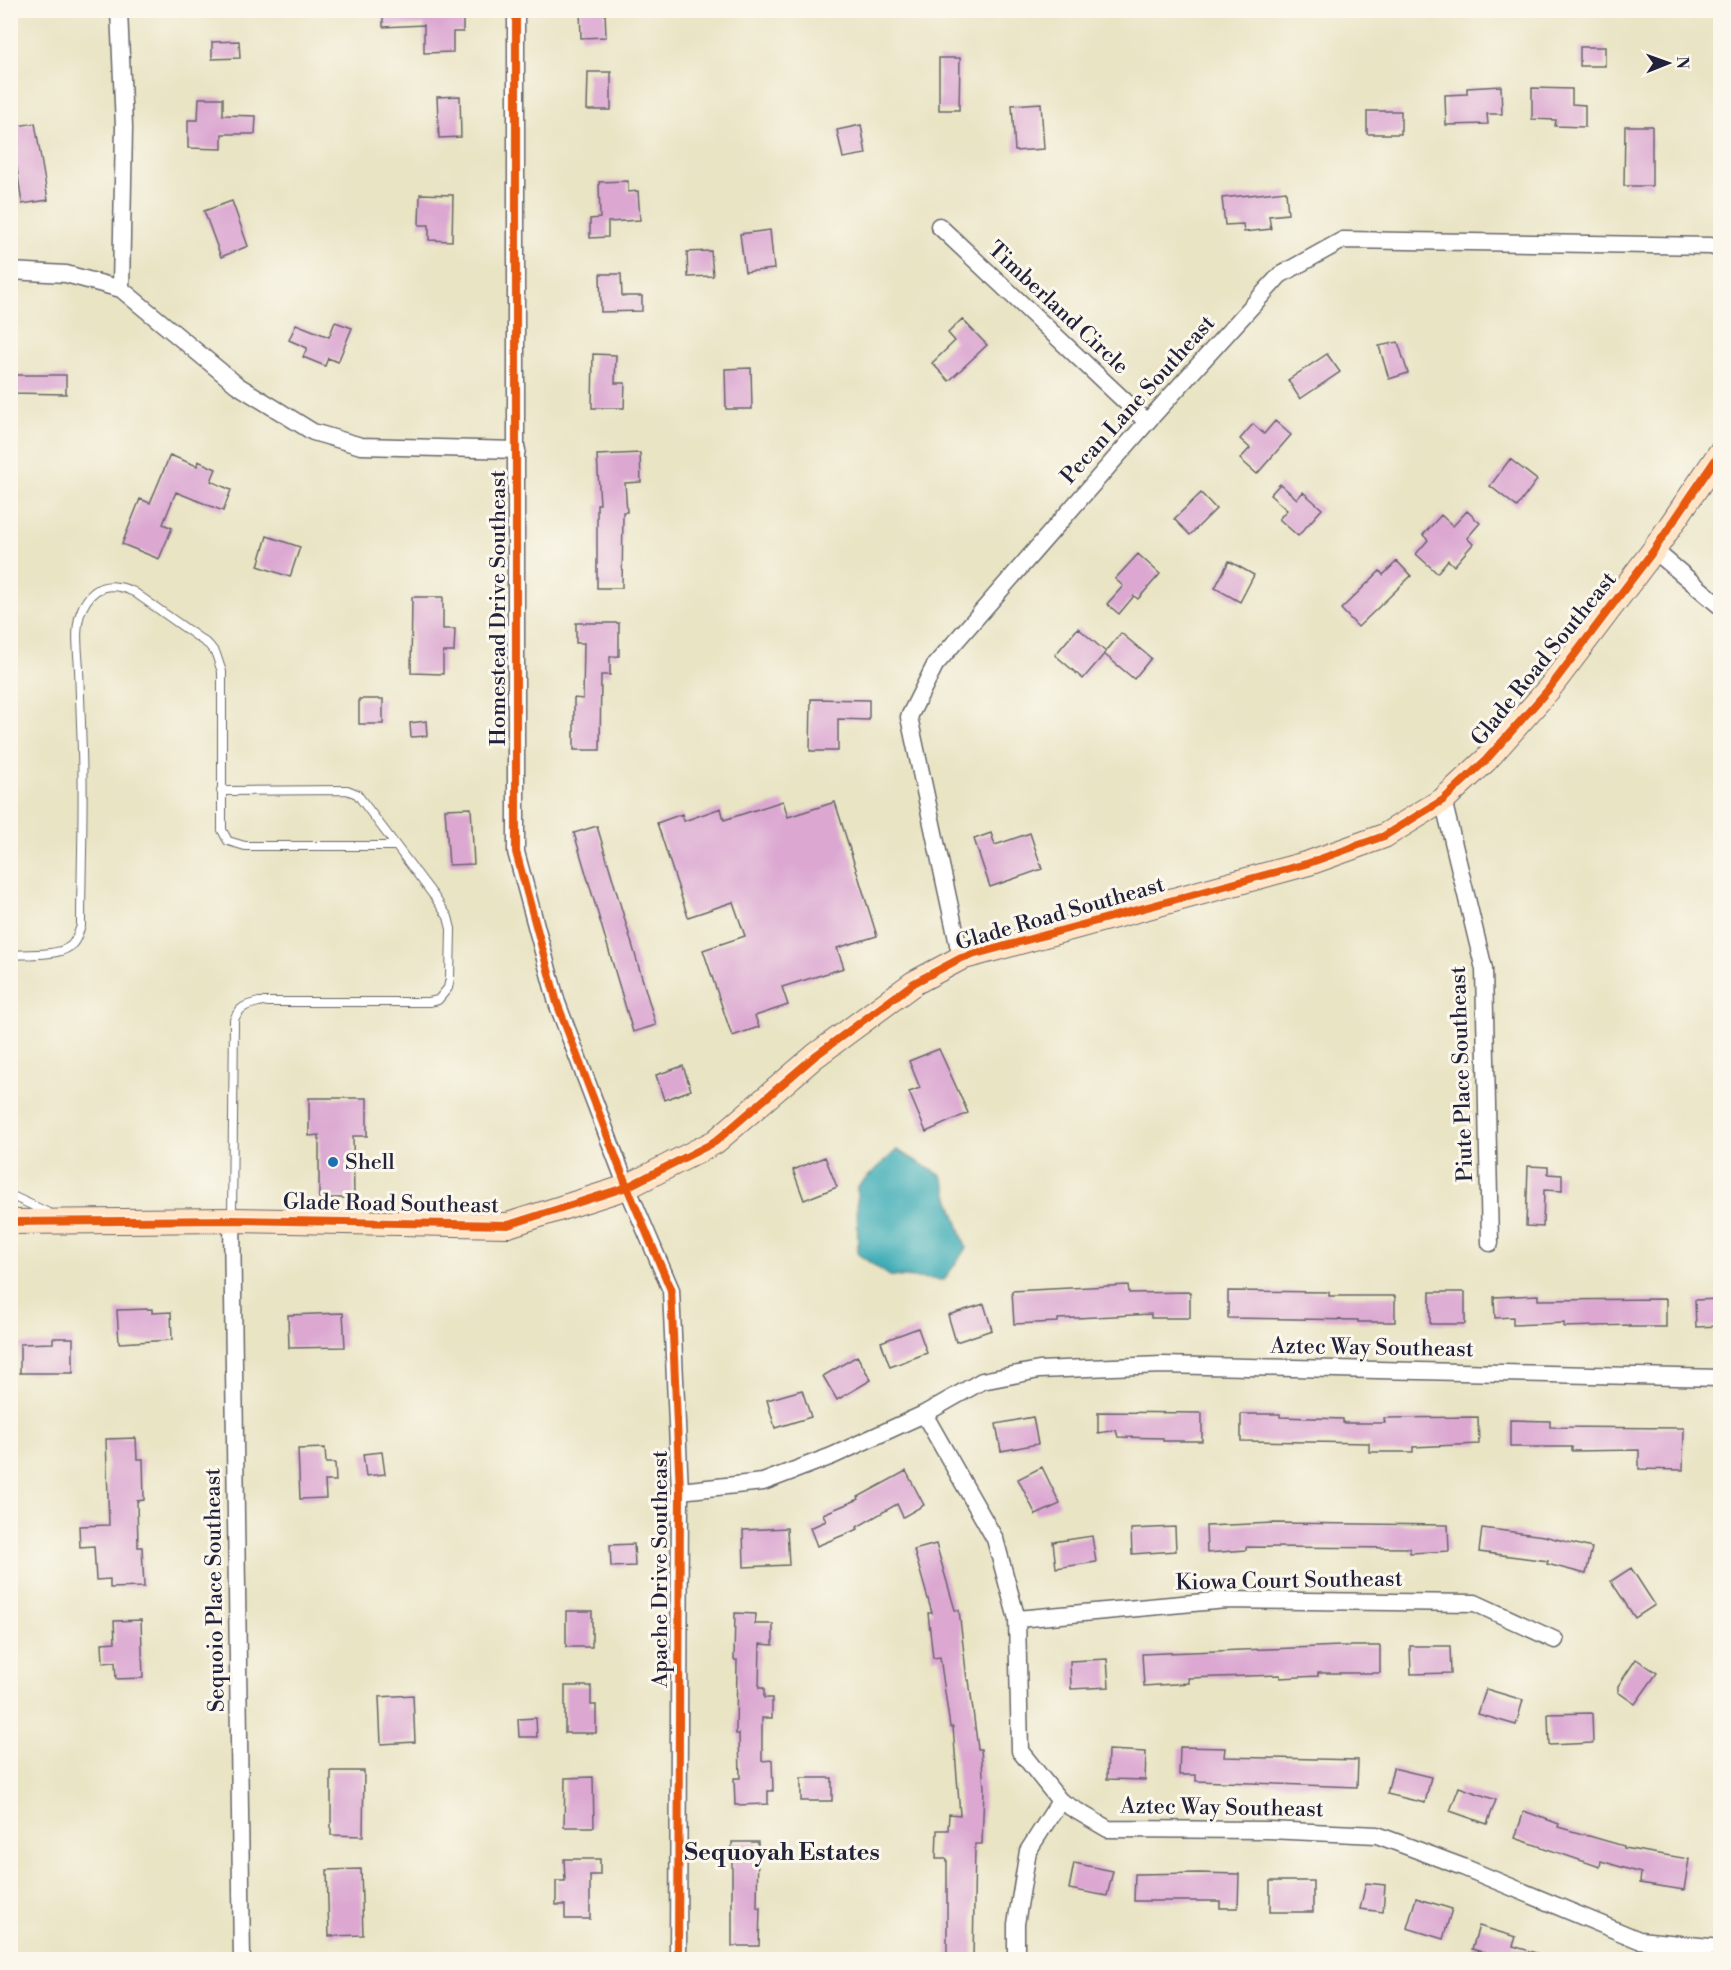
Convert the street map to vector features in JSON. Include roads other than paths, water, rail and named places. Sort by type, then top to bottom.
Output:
[{"type":"street","points":[[119,10],[124,128],[121,289]]},
{"type":"street","name":"Homestead Drive Southeast","points":[[516,10],[516,852],[557,1003],[627,1187]]},
{"type":"street","name":"Timberland Circle","points":[[939,226],[1147,422]]},
{"type":"street","name":"Pecan Lane Southeast","points":[[961,958],[909,717],[935,665],[1147,422],[1280,274],[1342,240],[1712,246],[1720,249]]},
{"type":"street","points":[[10,272],[66,274],[121,289],[237,385],[313,432],[362,446],[517,450]]},
{"type":"street","name":"Glade Road Southeast","points":[[10,1222],[232,1220],[508,1224],[627,1187],[715,1142],[815,1056],[914,983],[961,958],[1309,863],[1384,836],[1443,800],[1486,760],[1548,690],[1654,550],[1720,453]]},
{"type":"street","points":[[1654,550],[1720,606]]},
{"type":"street","name":"Piute Place Southeast","points":[[1443,800],[1484,969],[1490,1243]]},
{"type":"street","name":"Apache Drive Southeast","points":[[627,1187],[671,1290],[680,1491],[678,1959]]},
{"type":"street","name":"Sequoio Place Southeast","points":[[232,1220],[242,1959]]},
{"type":"street","name":"Aztec Way Southeast","points":[[680,1491],[763,1482],[832,1455],[924,1414],[982,1381],[1039,1370],[1162,1365],[1720,1378]]},
{"type":"street","name":"Aztec Way Southeast","points":[[924,1414],[995,1539],[1017,1619],[1020,1751],[1060,1801],[1107,1829],[1268,1830],[1377,1835],[1463,1867],[1639,1940],[1720,1948]]},
{"type":"street","name":"Kiowa Court Southeast","points":[[1017,1619],[1226,1600],[1475,1603],[1555,1640]]},
{"type":"street","points":[[1016,1959],[1016,1924],[1028,1851],[1060,1801]]},
{"type":"lane","points":[[10,955],[58,952],[70,947],[77,939],[81,926],[82,753],[77,634],[81,612],[87,599],[95,590],[108,586],[123,587],[134,592],[209,645],[216,654],[222,672],[222,830],[228,841],[237,844],[396,846]]},
{"type":"lane","points":[[221,791],[347,790],[357,794],[448,917],[451,929],[450,978],[448,988],[438,1000],[429,1002],[259,1002],[245,1005],[237,1012],[234,1020],[232,1220]]},
{"type":"lane","points":[[10,1195],[68,1222]]},
{"type":"water","points":[[897,1150],[942,1176],[966,1248],[944,1280],[890,1276],[858,1254],[857,1187]]},
{"type":"place","name":"Shell","points":[[333,1162]]},
{"type":"district","name":"Sequoyah Estates","points":[[782,1853]]}]
